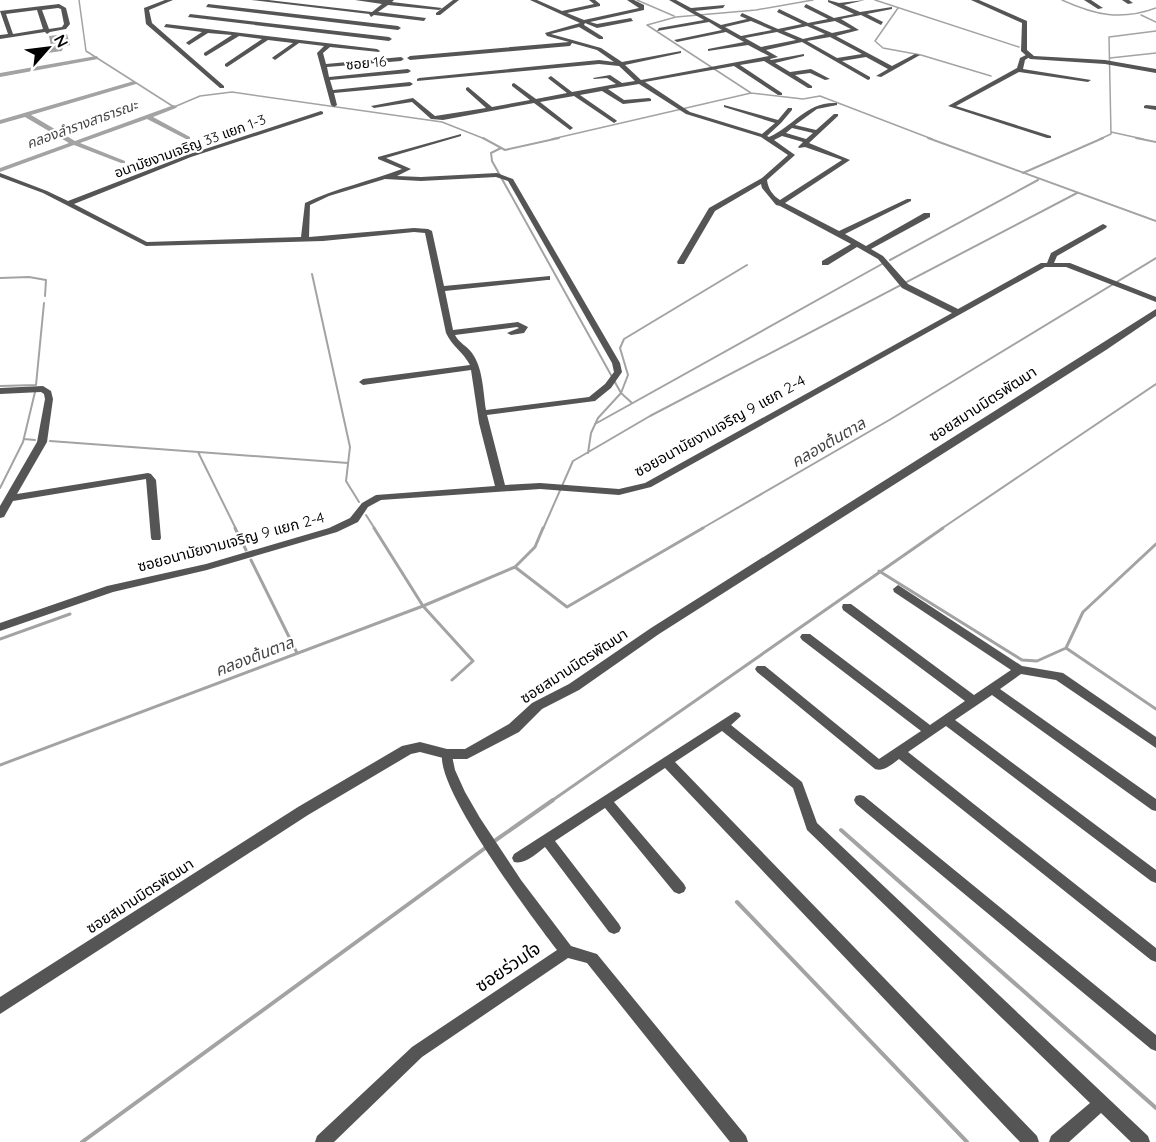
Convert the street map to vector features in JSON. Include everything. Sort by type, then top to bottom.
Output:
[{"type":"street","points":[[170,0],[146,9],[149,24],[222,87]]},
{"type":"street","points":[[254,0],[424,19]]},
{"type":"street","points":[[358,0],[392,2],[438,11],[456,0]]},
{"type":"street","points":[[533,0],[583,23],[601,38]]},
{"type":"street","points":[[562,12],[598,5],[592,0]]},
{"type":"street","points":[[630,0],[642,6],[642,9],[548,33],[608,55],[639,81],[680,108],[766,138],[792,155]]},
{"type":"street","points":[[672,0],[760,50],[789,74],[810,87]]},
{"type":"street","points":[[838,5],[862,0]]},
{"type":"street","points":[[974,0],[1025,22],[1024,51],[1028,56]]},
{"type":"street","points":[[1087,0],[1100,8]]},
{"type":"street","points":[[245,10],[265,1]]},
{"type":"street","points":[[678,4],[707,1]]},
{"type":"street","points":[[830,1],[880,23]]},
{"type":"street","points":[[334,105],[321,55],[392,2]]},
{"type":"street","points":[[0,38],[12,36],[46,32],[66,26],[64,11],[59,6],[2,12],[12,36],[17,46]]},
{"type":"street","points":[[208,6],[398,28]]},
{"type":"street","points":[[689,10],[723,6]]},
{"type":"street","points":[[760,50],[856,30],[806,6]]},
{"type":"street","points":[[39,8],[46,32]]},
{"type":"street","points":[[739,38],[890,9]]},
{"type":"street","points":[[779,11],[831,35],[892,69]]},
{"type":"street","points":[[247,36],[280,15]]},
{"type":"street","points":[[742,15],[803,41],[868,78]]},
{"type":"street","points":[[190,16],[389,39]]},
{"type":"street","points":[[718,27],[753,19]]},
{"type":"street","points":[[583,23],[597,26],[631,20]]},
{"type":"street","points":[[659,30],[708,21]]},
{"type":"street","points":[[165,26],[377,51]]},
{"type":"street","points":[[189,43],[207,31]]},
{"type":"street","points":[[677,40],[725,31]]},
{"type":"street","points":[[206,54],[237,35]]},
{"type":"street","points":[[227,65],[266,39]]},
{"type":"street","points":[[275,58],[297,42]]},
{"type":"street","points":[[410,58],[573,42]]},
{"type":"street","points":[[710,50],[748,43]]},
{"type":"street","points":[[419,80],[598,62],[621,64],[679,52]]},
{"type":"street","points":[[374,106],[413,100],[436,119],[620,84],[802,55]]},
{"type":"street","points":[[836,60],[866,55]]},
{"type":"street","points":[[879,76],[917,55]]},
{"type":"street","points":[[1019,70],[1022,59],[1028,56],[1105,62],[1156,71]]},
{"type":"street","points":[[324,66],[401,59]]},
{"type":"street","points":[[736,65],[780,94]]},
{"type":"street","points":[[1049,137],[951,106],[1019,70],[1088,80]]},
{"type":"street","name":"ซอย 16","points":[[327,79],[408,71]]},
{"type":"street","points":[[789,74],[811,71],[827,78]]},
{"type":"street","points":[[596,78],[608,76],[620,84]]},
{"type":"street","points":[[551,78],[614,121]]},
{"type":"street","points":[[330,92],[410,84]]},
{"type":"street","points":[[514,85],[570,128]]},
{"type":"street","points":[[468,88],[491,109]]},
{"type":"street","points":[[602,88],[623,102],[649,100]]},
{"type":"street","points":[[766,138],[781,134],[818,105],[835,104]]},
{"type":"street","points":[[726,106],[779,122]]},
{"type":"street","points":[[1146,106],[1156,108]]},
{"type":"street","points":[[766,138],[790,109]]},
{"type":"street","name":"อนามัยงามเจริญ 33 แยก 1-3","points":[[68,204],[189,156],[321,113]]},
{"type":"street","points":[[681,262],[712,210],[764,179],[836,115]]},
{"type":"street","points":[[790,126],[819,132]]},
{"type":"street","points":[[778,204],[847,160],[781,134]]},
{"type":"street","points":[[305,239],[307,204],[327,195],[408,169],[380,159],[459,135]]},
{"type":"street","points":[[0,175],[68,204],[146,244],[305,239],[414,230],[428,231],[450,333],[455,343],[467,352],[475,367],[482,412],[501,489]]},
{"type":"street","points":[[386,177],[420,179],[484,175],[507,177],[616,363],[618,372],[592,399],[482,412]]},
{"type":"street","points":[[764,179],[765,188],[778,204],[885,260],[902,284],[957,312]]},
{"type":"street","points":[[838,235],[909,200]]},
{"type":"street","points":[[865,249],[927,215]]},
{"type":"street","name":"ซอยอนามัยงามเจริญ 9 แยก 2-4","points":[[0,627],[101,592],[207,567],[333,530],[354,520],[364,505],[379,497],[560,487],[619,492],[648,485],[957,312],[1050,264],[1054,255],[1103,226]]},
{"type":"street","points":[[825,263],[856,244]]},
{"type":"street","points":[[1050,264],[1067,265],[1156,300]]},
{"type":"street","points":[[440,289],[547,279]]},
{"type":"street","name":"ซอยสมานมิตรพัฒนา","points":[[0,1006],[303,811],[407,750],[420,747],[447,754],[467,754],[514,728],[537,706],[574,687],[664,625],[1156,312]]},
{"type":"street","points":[[450,333],[518,324],[524,327],[521,332],[511,333]]},
{"type":"street","points":[[363,382],[475,367]]},
{"type":"street","points":[[0,391],[43,389],[48,393],[50,399],[42,442],[0,515]]},
{"type":"street","points":[[11,498],[148,476],[156,538]]},
{"type":"street","points":[[898,589],[1019,670],[1059,676],[1156,743]]},
{"type":"street","points":[[847,607],[974,701]]},
{"type":"street","points":[[806,637],[929,731]]},
{"type":"street","points":[[761,669],[879,766],[1019,670]]},
{"type":"street","points":[[992,689],[1156,806]]},
{"type":"street","points":[[519,858],[735,716]]},
{"type":"street","points":[[947,720],[1156,877]]},
{"type":"street","points":[[723,724],[798,785],[812,826],[1142,1142]]},
{"type":"street","points":[[900,753],[1156,956]]},
{"type":"street","name":"ซอยร่วมใจ","points":[[323,1142],[417,1052],[566,951],[477,824],[451,778],[446,759],[447,754]]},
{"type":"street","points":[[667,762],[1031,1142]]},
{"type":"street","points":[[860,800],[1156,1044]]},
{"type":"street","points":[[606,802],[679,888]]},
{"type":"street","points":[[548,841],[614,928]]},
{"type":"street","points":[[566,951],[592,958],[740,1142]]},
{"type":"street","points":[[1057,1142],[1101,1103]]},
{"type":"shaded area","points":[[67,34],[70,45],[63,47],[62,51],[33,55],[29,49],[51,46],[49,36]]},
{"type":"waterway","points":[[79,0],[86,51],[174,107],[200,96],[232,92],[442,122],[484,139]]},
{"type":"waterway","points":[[637,0],[674,16]]},
{"type":"waterway","points":[[751,93],[647,25],[676,17],[756,10],[813,0]]},
{"type":"waterway","points":[[875,0],[1019,47]]},
{"type":"waterway","points":[[1062,0],[1097,13],[1108,14],[1131,14],[1156,8]]},
{"type":"waterway","points":[[898,8],[875,41],[883,48],[921,55],[991,76]]},
{"type":"waterway","points":[[1141,15],[1156,22]]},
{"type":"waterway","points":[[1100,139],[1111,134],[1109,37],[1156,31]]},
{"type":"waterway","points":[[1110,58],[1156,53]]},
{"type":"waterway","points":[[0,75],[96,58]]},
{"type":"waterway","points":[[26,114],[134,83]]},
{"type":"waterway","points":[[552,139],[751,93]]},
{"type":"waterway","points":[[751,93],[803,99],[820,96],[932,139]]},
{"type":"waterway","name":"คลองลำรางสาธารณะ","points":[[148,116],[174,107]]},
{"type":"waterway","points":[[0,122],[26,114]]},
{"type":"waterway","points":[[26,114],[74,143]]},
{"type":"waterway","name":"คลองลำรางสาธารณะ","points":[[74,143],[148,116]]},
{"type":"waterway","points":[[148,116],[188,138]]},
{"type":"waterway","points":[[1111,132],[1143,139]]},
{"type":"waterway","points":[[484,139],[505,150],[559,138]]},
{"type":"waterway","points":[[928,138],[1024,173]]},
{"type":"waterway","points":[[1024,173],[1103,138]]},
{"type":"waterway","points":[[1136,138],[1156,142]]},
{"type":"waterway","name":"คลองลำรางสาธารณะ","points":[[0,170],[74,143]]},
{"type":"waterway","points":[[74,143],[123,162]]},
{"type":"waterway","points":[[501,148],[491,153],[492,161],[621,393]]},
{"type":"waterway","points":[[1024,173],[1156,221]]},
{"type":"waterway","points":[[890,260],[1038,180]]},
{"type":"waterway","name":"คลองต้นตาล","points":[[588,452],[650,416],[1077,193]]},
{"type":"waterway","name":"คลองต้นตาล","points":[[701,529],[891,419],[1156,258]]},
{"type":"waterway","points":[[595,424],[882,264]]},
{"type":"waterway","points":[[621,393],[628,375],[620,348],[624,339],[747,265]]},
{"type":"waterway","points":[[312,274],[350,447],[346,481],[359,502]]},
{"type":"waterway","points":[[0,278],[29,277],[46,280],[45,296]]},
{"type":"waterway","points":[[0,386],[36,385],[44,303]]},
{"type":"waterway","points":[[941,529],[1156,384]]},
{"type":"waterway","points":[[0,488],[23,442],[35,392]]},
{"type":"waterway","points":[[595,424],[621,393]]},
{"type":"waterway","points":[[621,393],[632,403]]},
{"type":"waterway","points":[[588,452],[591,433],[595,424]]},
{"type":"waterway","points":[[24,439],[35,440]]},
{"type":"waterway","points":[[50,441],[348,463]]},
{"type":"waterway","points":[[198,452],[236,529]]},
{"type":"waterway","name":"คลองต้นตาล","points":[[543,529],[573,461],[588,452]]},
{"type":"waterway","points":[[366,515],[375,529]]},
{"type":"waterway","points":[[235,528],[246,550]]},
{"type":"waterway","points":[[374,528],[423,606]]},
{"type":"waterway","name":"คลองต้นตาล","points":[[515,567],[535,547],[543,528]]},
{"type":"waterway","name":"คลองต้นตาล","points":[[515,567],[567,607],[703,528]]},
{"type":"waterway","points":[[880,572],[943,528]]},
{"type":"waterway","points":[[1066,648],[1083,612],[1156,544]]},
{"type":"waterway","points":[[251,560],[297,653]]},
{"type":"waterway","name":"คลองต้นตาล","points":[[423,606],[515,567]]},
{"type":"waterway","points":[[550,802],[880,572]]},
{"type":"waterway","points":[[880,572],[1022,660],[1037,661],[1066,648]]},
{"type":"waterway","name":"คลองต้นตาล","points":[[0,765],[423,606]]},
{"type":"waterway","points":[[423,606],[473,661],[452,680]]},
{"type":"waterway","points":[[0,639],[70,614]]},
{"type":"waterway","points":[[1066,648],[1156,709]]},
{"type":"waterway","points":[[493,842],[553,800]]},
{"type":"waterway","points":[[841,830],[1156,1108]]},
{"type":"waterway","points":[[82,1142],[488,846]]},
{"type":"waterway","points":[[737,902],[967,1142]]}]
